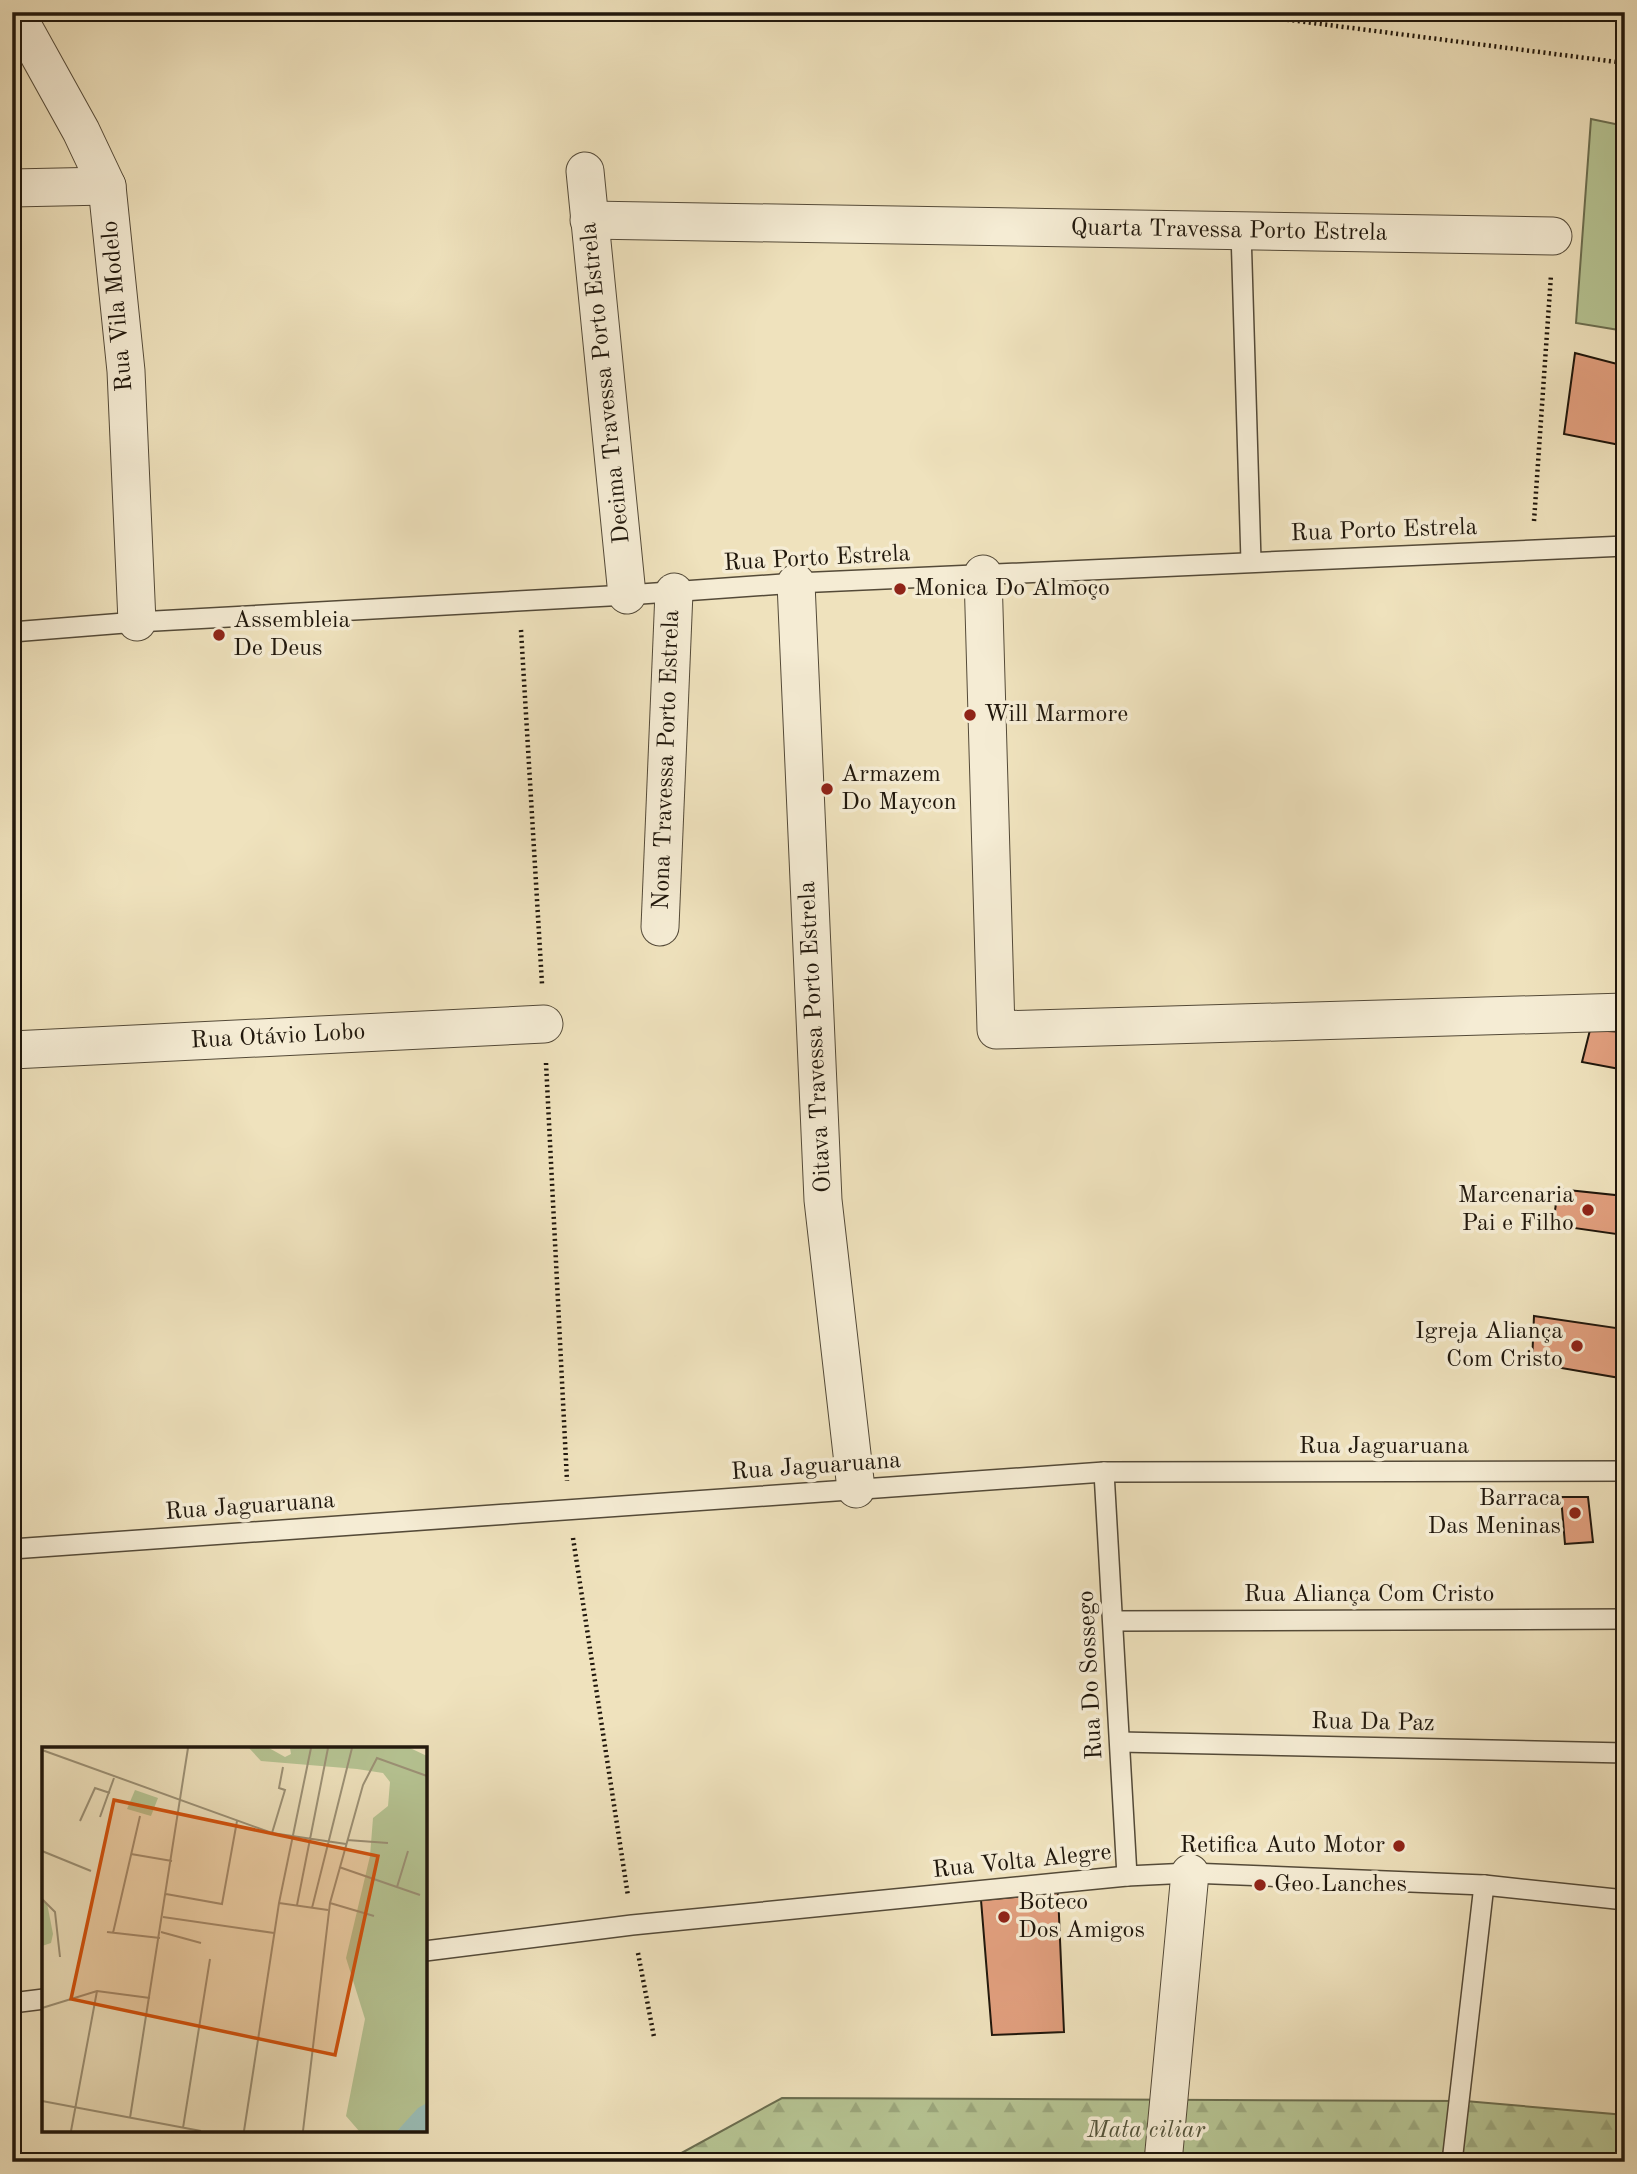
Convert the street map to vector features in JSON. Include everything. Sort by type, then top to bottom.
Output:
[{"type":"street","name":"Rua Vila Modelo","points":[[15,12],[81,131],[107,186],[126,371],[137,622]]},
{"type":"street","name":"Decima Travessa Porto Estrela","points":[[585,171],[627,595]]},
{"type":"street","points":[[12,188],[107,186]]},
{"type":"street","name":"Quarta Travessa Porto Estrela","points":[[589,220],[1553,236]]},
{"type":"street","points":[[983,574],[996,1030],[1625,1012]]},
{"type":"street","name":"Oitava Travessa Porto Estrela","points":[[796,583],[823,1200],[856,1489]]},
{"type":"street","name":"Nona Travessa Porto Estrela","points":[[660,928],[674,592]]},
{"type":"street","name":"Rua Otávio Lobo","points":[[12,1051],[544,1024]]},
{"type":"street","points":[[1163,2162],[1190,1873]]},
{"type":"lane","points":[[1241,231],[1251,561]]},
{"type":"lane","name":"Rua Porto Estrela","points":[[12,632],[137,622],[796,583],[1625,546]]},
{"type":"lane","name":"Rua Jaguaruana","points":[[12,1549],[1104,1472],[1625,1471]]},
{"type":"lane","name":"Rua Do Sossego","points":[[1104,1472],[1126,1876]]},
{"type":"lane","name":"Rua Aliança Com Cristo","points":[[1113,1621],[1625,1619]]},
{"type":"lane","name":"Rua Da Paz","points":[[1120,1742],[1625,1753]]},
{"type":"lane","name":"Rua Volta Alegre","points":[[427,1951],[632,1925],[1126,1876],[1190,1873],[1484,1885],[1625,1900]]},
{"type":"lane","points":[[1452,2162],[1484,1885]]},
{"type":"lane","points":[[12,2003],[42,1999]]},
{"type":"path","points":[[1227,12],[1625,63]]},
{"type":"path","points":[[1532,550],[1553,236]]},
{"type":"path","points":[[520,601],[568,1509],[632,1925],[654,2037]]},
{"type":"green space","points":[[1591,119],[1625,126],[1625,331],[1576,323]]},
{"type":"green space","name":"Mata ciliar","points":[[782,2098],[1465,2101],[1625,2115],[1625,2162],[665,2162]]},
{"type":"building","points":[[1575,353],[1625,366],[1625,446],[1564,434]]},
{"type":"building","points":[[1590,1030],[1625,1032],[1625,1070],[1582,1062]]},
{"type":"building","name":"Marcenaria Pai e Filho","points":[[1558,1189],[1624,1196],[1616,1234],[1553,1225]]},
{"type":"building","name":"Igreja Aliança Com Cristo","points":[[1534,1316],[1623,1329],[1620,1378],[1532,1363]]},
{"type":"building","points":[[1561,1497],[1588,1497],[1593,1542],[1565,1544]]},
{"type":"building","points":[[1058,1893],[1064,2032],[992,2035],[981,1900]]},
{"type":"place","name":"Monica Do Almoço","points":[[900,589]]},
{"type":"place","name":"Assembleia De Deus","points":[[219,635]]},
{"type":"place","name":"Will Marmore","points":[[970,715]]},
{"type":"place","name":"Armazem Do Maycon","points":[[827,789]]},
{"type":"place","name":"Marcenaria Pai e Filho","points":[[1588,1210]]},
{"type":"place","name":"Igreja Aliança Com Cristo","points":[[1577,1346]]},
{"type":"place","name":"Barraca Das Meninas","points":[[1575,1513]]},
{"type":"place","name":"Retifica Auto Motor","points":[[1399,1846]]},
{"type":"place","name":"Geo Lanches","points":[[1260,1885]]},
{"type":"place","name":"Boteco Dos Amigos","points":[[1004,1917]]}]
